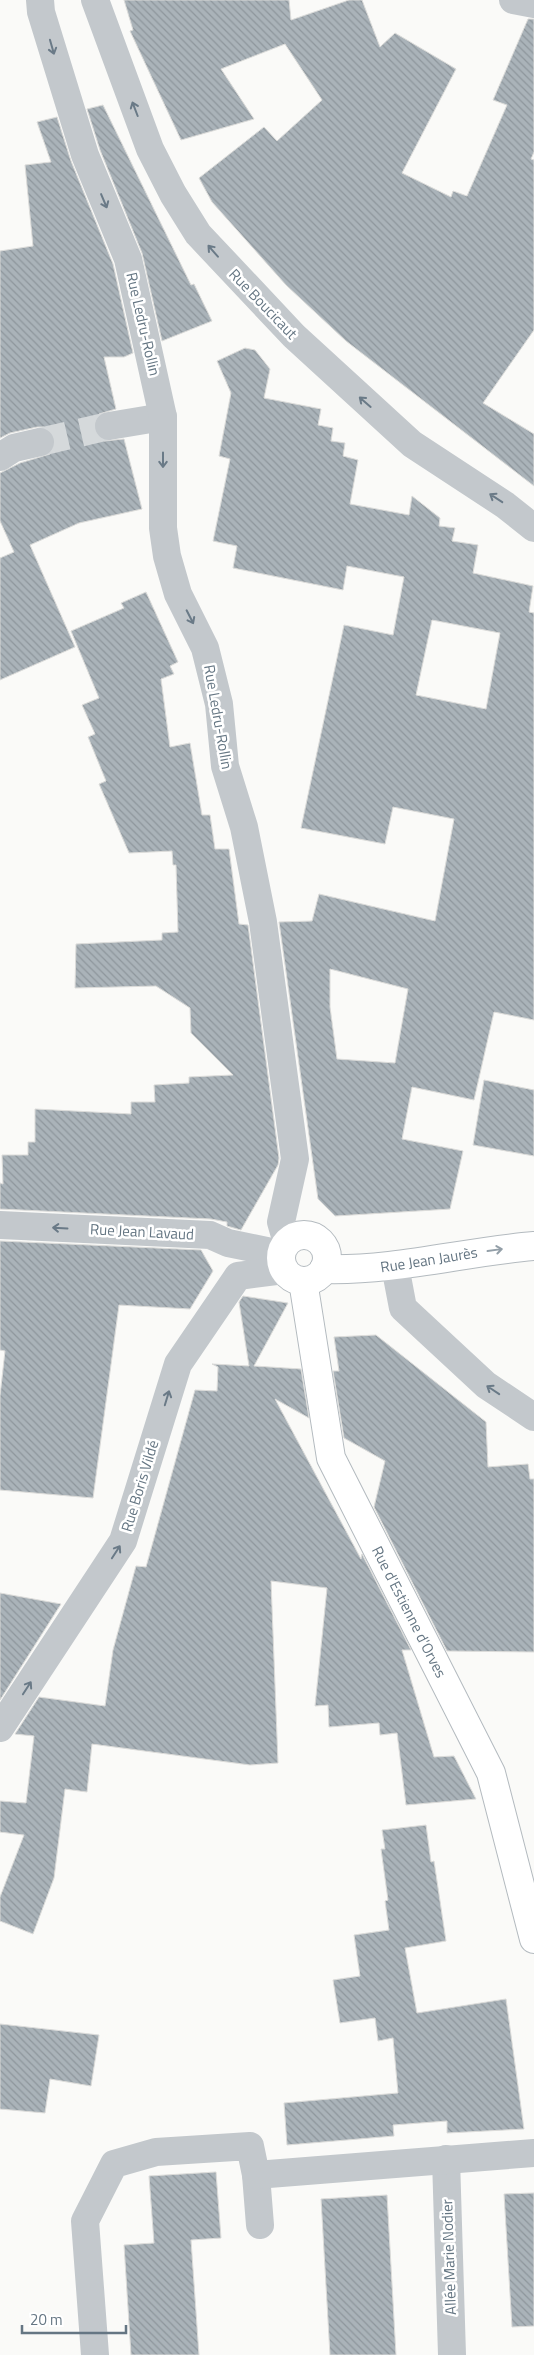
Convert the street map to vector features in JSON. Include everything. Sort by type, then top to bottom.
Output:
[{"type":"main road","name":"Rue Jean Jaurès","points":[[296,1264],[362,1270],[497,1249],[534,1246]]},
{"type":"main road","name":"Rue d'Estienne d'Orves","points":[[296,1264],[331,1458],[491,1773],[534,1939]]},
{"type":"street","name":"Rue Ledru-Rollin","points":[[40,0],[41,12],[85,155],[128,259],[163,417],[163,528],[167,556],[178,594],[205,648],[219,704],[225,766],[244,827],[263,922],[295,1159],[281,1222],[296,1264]]},
{"type":"street","name":"Rue Boucicaut","points":[[95,0],[150,149],[173,194],[198,234],[294,336],[412,444],[505,505],[534,528]]},
{"type":"street","points":[[513,0],[534,4]]},
{"type":"street","points":[[109,426],[163,417]]},
{"type":"street","points":[[0,457],[14,448],[40,442]]},
{"type":"street","name":"Rue Jean Lavaud","points":[[0,1225],[210,1235],[228,1243],[296,1264]]},
{"type":"street","points":[[228,1243],[238,1276],[296,1264]]},
{"type":"street","points":[[395,1266],[403,1308],[486,1385],[534,1416]]},
{"type":"street","name":"Rue Boris Vildé","points":[[0,1728],[123,1541],[178,1364],[238,1276]]},
{"type":"street","points":[[95,2355],[85,2221],[114,2164],[156,2152],[250,2146],[256,2175],[260,2225]]},
{"type":"street","points":[[256,2175],[534,2153]]},
{"type":"street","name":"Allée Marie Nodier","points":[[446,2159],[452,2355]]},
{"type":"building","points":[[124,0],[289,0],[291,20],[349,0],[362,0],[380,47],[395,33],[456,69],[402,173],[451,197],[453,191],[467,196],[507,105],[493,100],[528,19],[534,19],[534,152],[531,159],[534,160],[534,330],[483,403],[534,434],[534,486],[346,341],[286,285],[212,202],[199,178],[264,127],[277,141],[322,100],[285,44],[221,69],[254,119],[181,140],[130,31],[133,30]]},
{"type":"building","points":[[103,105],[191,285],[194,284],[212,321],[162,341],[142,253],[100,150],[87,109]]},
{"type":"building","points":[[57,117],[71,161],[113,264],[133,353],[124,357],[104,357],[116,409],[99,414],[94,421],[94,429],[97,436],[104,441],[124,439],[142,509],[79,523],[30,545],[75,647],[0,680],[0,558],[14,552],[0,521],[0,473],[20,463],[50,454],[55,447],[55,439],[51,431],[44,427],[10,433],[0,438],[0,251],[33,246],[25,165],[51,162],[37,122]]},
{"type":"building","points":[[245,348],[255,350],[270,369],[264,398],[321,409],[318,425],[333,428],[331,441],[345,443],[343,456],[358,460],[350,504],[409,515],[412,496],[440,518],[439,526],[455,528],[452,541],[478,545],[473,573],[533,586],[529,612],[534,613],[534,1020],[494,1012],[474,1100],[412,1087],[402,1139],[463,1151],[450,1209],[335,1216],[318,1199],[279,922],[312,921],[319,894],[435,921],[454,819],[393,807],[385,844],[301,828],[344,625],[393,635],[404,577],[347,566],[343,590],[233,568],[237,546],[213,541],[230,459],[219,456],[231,393],[217,361]],"holes":[[[432,620],[500,633],[486,709],[416,695]],[[330,969],[408,989],[395,1063],[337,1059],[330,1007]]]},
{"type":"building","points":[[146,592],[178,662],[170,666],[174,674],[161,679],[170,747],[190,743],[202,815],[210,815],[215,849],[229,849],[239,924],[248,925],[279,1158],[278,1165],[241,1230],[227,1226],[227,1222],[211,1219],[0,1209],[0,1183],[3,1184],[2,1155],[28,1155],[28,1142],[35,1142],[35,1109],[131,1114],[131,1102],[155,1102],[154,1085],[189,1083],[189,1077],[233,1075],[191,1033],[190,1008],[156,986],[75,988],[76,944],[162,940],[162,933],[178,932],[176,865],[173,865],[172,851],[129,853],[99,784],[106,781],[88,737],[95,734],[82,705],[99,698],[71,631],[124,608],[121,603]]},
{"type":"building","points":[[484,1080],[534,1090],[534,1156],[473,1145]]},
{"type":"building","points":[[0,1241],[201,1250],[213,1271],[190,1309],[119,1305],[93,1498],[0,1490],[0,1396],[5,1351],[0,1350]]},
{"type":"building","points":[[243,1296],[288,1303],[254,1366],[301,1369],[309,1418],[275,1399],[361,1559],[362,1554],[411,1650],[402,1650],[434,1757],[454,1756],[476,1799],[406,1805],[397,1733],[380,1735],[379,1723],[329,1727],[328,1705],[315,1706],[327,1588],[271,1581],[278,1763],[250,1765],[92,1744],[87,1792],[65,1789],[54,1878],[33,1934],[0,1921],[0,1897],[24,1835],[0,1832],[0,1801],[26,1803],[34,1736],[15,1734],[39,1697],[105,1706],[113,1650],[136,1566],[146,1567],[195,1390],[217,1391],[218,1367],[212,1364],[249,1366],[239,1302]]},
{"type":"building","points":[[376,1335],[486,1422],[488,1467],[528,1464],[530,1479],[534,1479],[534,1652],[447,1651],[374,1507],[385,1461],[344,1438],[333,1371],[339,1371],[334,1337]]},
{"type":"building","points":[[0,1593],[61,1604],[0,1700]]},
{"type":"building","points":[[426,1825],[431,1862],[434,1861],[446,1941],[405,1948],[417,2013],[506,1999],[524,2129],[447,2133],[447,2121],[393,2125],[394,2136],[287,2145],[284,2103],[398,2093],[393,2038],[378,2041],[375,2018],[340,2023],[333,1980],[360,1976],[354,1935],[389,1930],[385,1901],[388,1900],[381,1849],[385,1849],[382,1830]]},
{"type":"building","points":[[0,2024],[99,2035],[91,2086],[50,2079],[45,2113],[0,2109]]},
{"type":"building","points":[[216,2172],[221,2238],[191,2240],[199,2355],[131,2355],[124,2245],[154,2243],[149,2176]]},
{"type":"building","points":[[534,2193],[534,2326],[512,2327],[504,2194]]},
{"type":"building","points":[[387,2195],[396,2355],[330,2355],[321,2199]]},
{"type":"tunnel","points":[[40,442],[109,426]]}]
